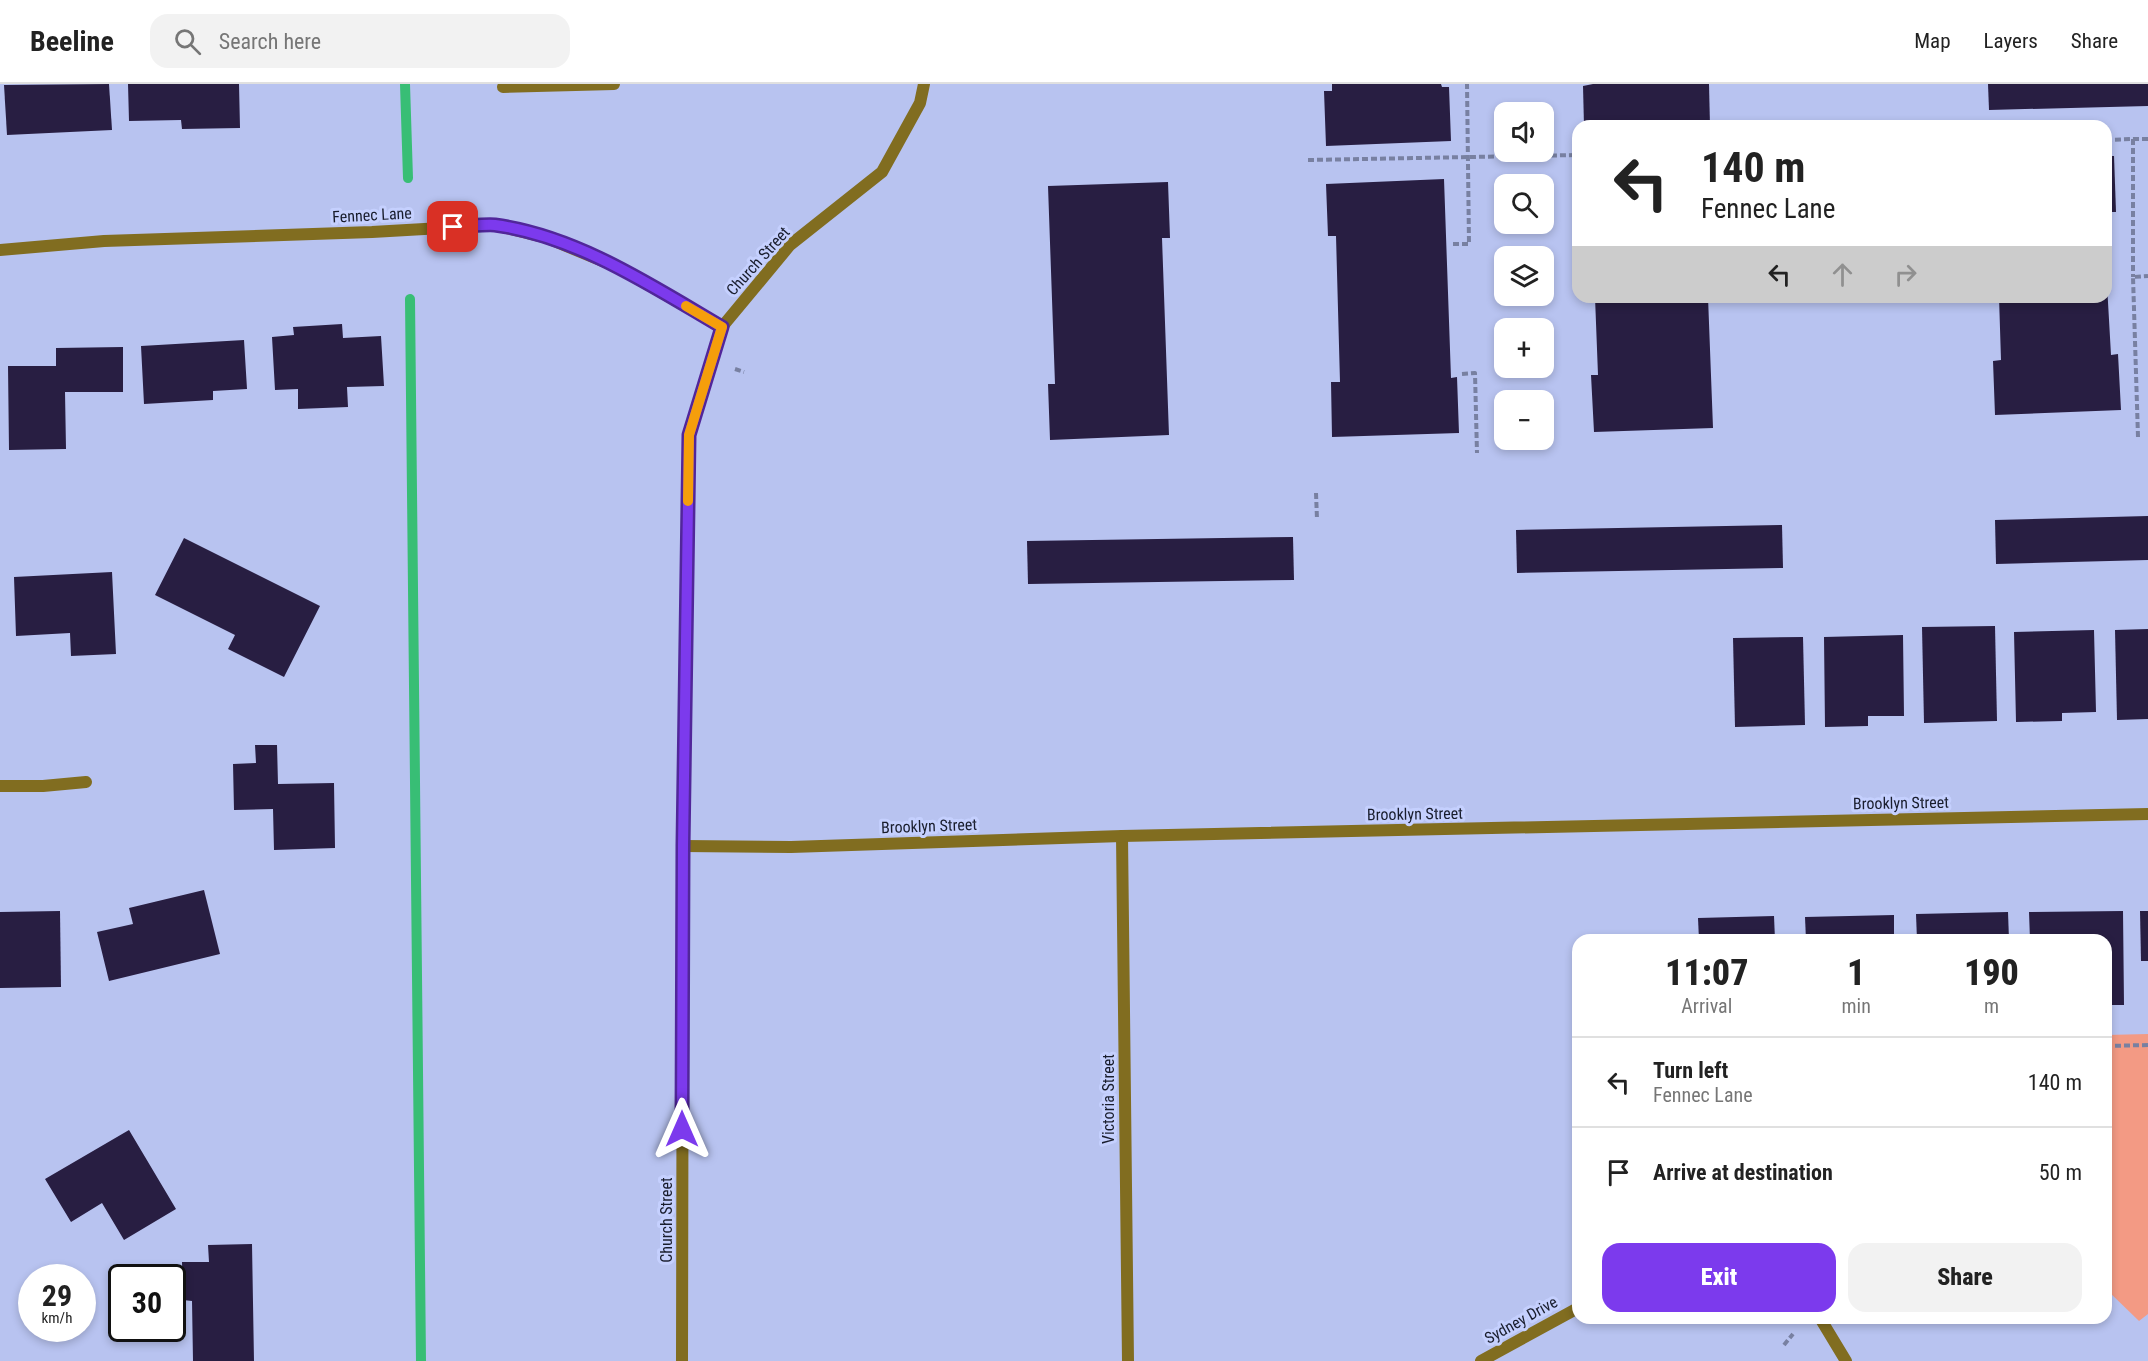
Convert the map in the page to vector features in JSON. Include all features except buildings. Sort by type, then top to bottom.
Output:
[{"type":"street","points":[[503,87],[614,84]]},
{"type":"street","name":"Church Street","points":[[682,1361],[683,846],[689,435],[722,327],[789,245],[882,172],[920,103],[924,84]]},
{"type":"street","name":"Fennec Lane","points":[[0,250],[104,241],[372,232],[494,225],[547,238],[617,267],[722,327]]},
{"type":"street","points":[[0,786],[43,786],[86,782]]},
{"type":"street","name":"Brooklyn Street","points":[[683,846],[791,847],[1122,836],[2148,814]]},
{"type":"street","name":"Victoria Street","points":[[1122,836],[1128,1361]]},
{"type":"street","name":"Sydney Drive","points":[[1480,1361],[1572,1311]]},
{"type":"street","points":[[1824,1324],[1846,1361]]},
{"type":"path","points":[[1453,244],[1469,244],[1467,84]]},
{"type":"path","points":[[2133,139],[2133,277],[2138,437]]},
{"type":"path","points":[[2112,140],[2148,139]]},
{"type":"path","points":[[1308,160],[1572,155]]},
{"type":"path","points":[[2133,277],[2148,276]]},
{"type":"path","points":[[1462,374],[1475,373],[1477,453]]},
{"type":"path","points":[[1316,493],[1317,519]]},
{"type":"path","points":[[2112,1046],[2148,1045]]},
{"type":"path","points":[[1784,1345],[1793,1334]]},
{"type":"shaded area","points":[[2148,1034],[2148,1314],[2139,1321],[2112,1295],[2112,1035]]},
{"type":"waterway","points":[[405,84],[408,178]]},
{"type":"waterway","points":[[410,299],[421,1361]]},
{"type":"slow traffic","points":[[686,306],[722,327],[689,435],[688,501]]},
{"type":"route","points":[[453,227],[494,225],[547,238],[617,267],[722,327],[689,435],[683,846],[682,1129]]}]
